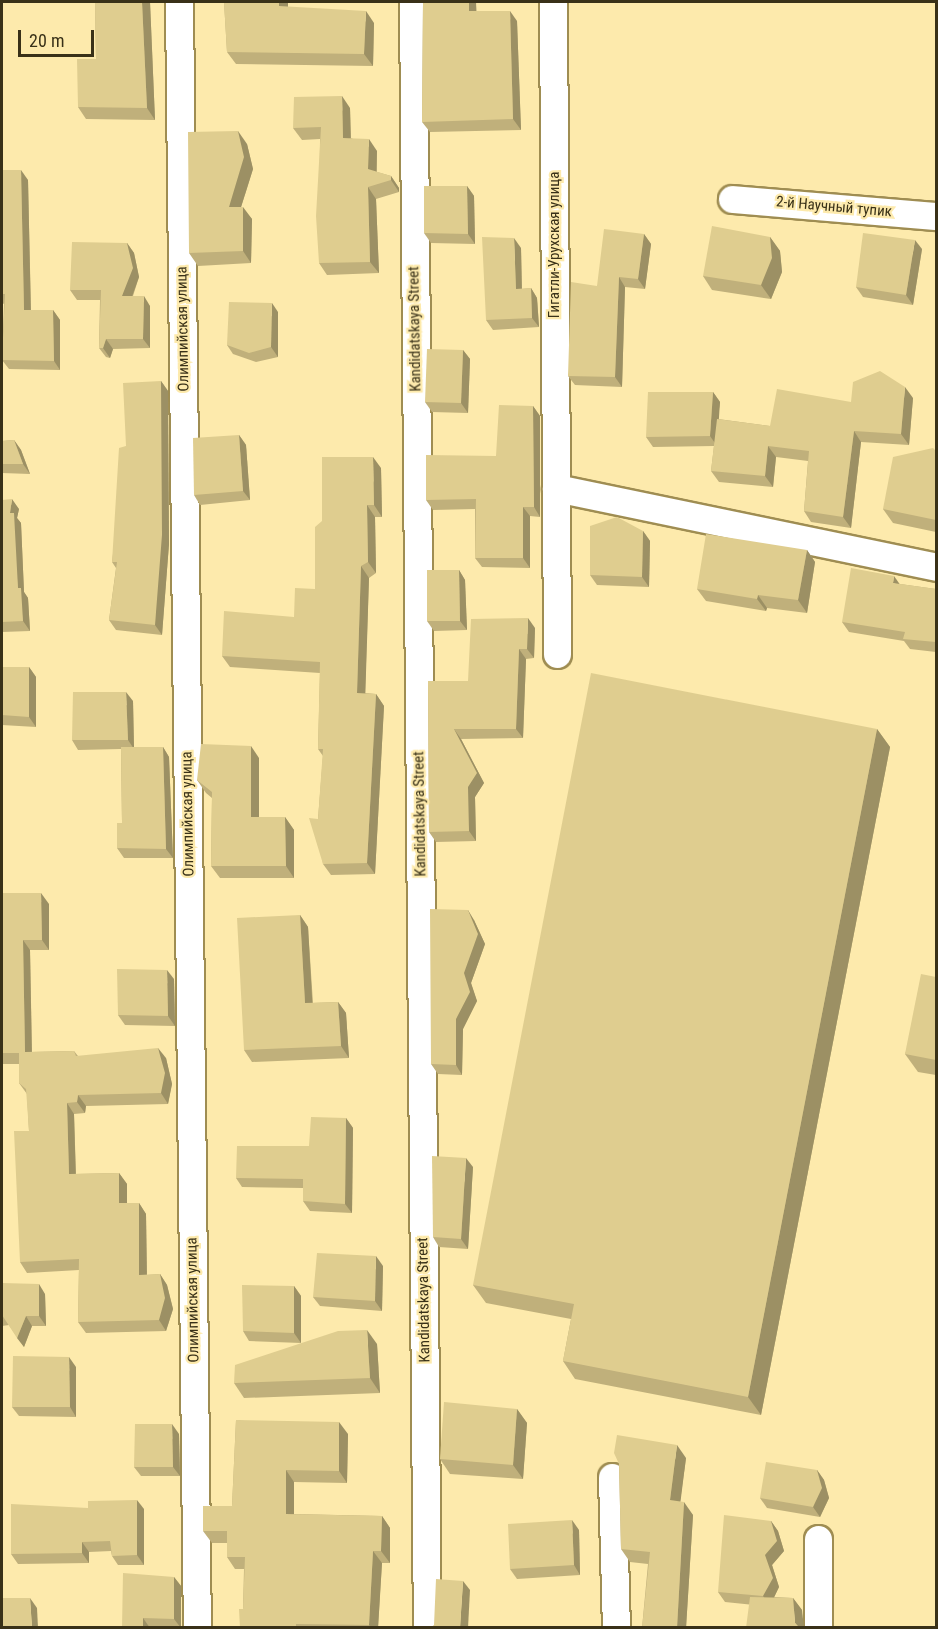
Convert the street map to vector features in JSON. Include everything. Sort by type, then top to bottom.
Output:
[{"type":"street","name":"Олимпийская улица","points":[[179,2],[197,1628]]},
{"type":"street","name":"Kandidatskaya Street","points":[[412,2],[427,1628]]},
{"type":"street","name":"Гигатли-Урухская улица","points":[[553,2],[557,654]]},
{"type":"street","name":"2-й Научный тупик","points":[[732,199],[936,216]]},
{"type":"street","points":[[556,488],[936,567]]},
{"type":"street","points":[[612,1478],[616,1628]]},
{"type":"street","points":[[818,1539],[818,1628]]},
{"type":"building","points":[[95,2],[142,2],[147,108],[78,107],[77,59],[96,59]]},
{"type":"building","points":[[224,2],[279,2],[279,6],[366,11],[364,54],[227,52]]},
{"type":"building","points":[[423,2],[469,2],[469,11],[510,11],[513,119],[422,122]]},
{"type":"building","points":[[342,96],[343,138],[369,139],[368,169],[391,176],[391,180],[368,187],[370,262],[319,263],[316,216],[321,127],[293,128],[294,97]]},
{"type":"building","points":[[238,131],[244,157],[229,207],[243,207],[243,251],[189,253],[188,132]]},
{"type":"building","points":[[2,170],[21,170],[24,310],[53,310],[54,361],[2,360],[5,294],[2,294]]},
{"type":"building","points":[[424,186],[467,186],[468,234],[424,233]]},
{"type":"building","points":[[712,226],[770,237],[772,258],[761,285],[703,276]]},
{"type":"building","points":[[604,229],[644,234],[638,279],[619,277],[615,377],[568,376],[571,282],[597,286]]},
{"type":"building","points":[[863,233],[915,240],[906,295],[856,287]]},
{"type":"building","points":[[482,237],[514,238],[516,289],[531,288],[532,318],[486,320]]},
{"type":"building","points":[[72,242],[127,243],[133,268],[122,296],[144,296],[143,339],[106,339],[103,348],[99,348],[101,290],[70,290]]},
{"type":"building","points":[[229,302],[272,303],[271,347],[249,353],[227,345]]},
{"type":"building","points":[[427,349],[463,350],[461,403],[425,402]]},
{"type":"building","points":[[880,371],[905,387],[901,434],[854,431],[843,517],[804,511],[809,451],[768,446],[765,476],[711,471],[717,419],[770,426],[777,389],[851,402],[853,382]]},
{"type":"building","points":[[161,381],[162,535],[155,625],[109,620],[117,562],[112,562],[119,448],[126,446],[123,383]]},
{"type":"building","points":[[648,392],[713,392],[710,436],[646,437]]},
{"type":"building","points":[[499,405],[533,406],[534,507],[523,507],[523,558],[475,558],[476,499],[426,500],[426,455],[496,456]]},
{"type":"building","points":[[239,435],[243,491],[194,495],[193,438]]},
{"type":"building","points":[[14,440],[23,464],[2,464],[2,441]]},
{"type":"building","points":[[933,448],[936,451],[936,520],[883,509],[893,457]]},
{"type":"building","points":[[322,457],[373,457],[374,505],[367,505],[368,562],[361,566],[357,693],[376,694],[367,863],[323,864],[309,818],[318,819],[323,749],[318,749],[320,662],[222,656],[224,611],[294,617],[295,588],[315,589],[315,527],[322,521]]},
{"type":"building","points":[[12,499],[10,513],[14,513],[18,588],[21,588],[23,621],[2,622],[2,500]]},
{"type":"building","points":[[617,517],[643,531],[642,577],[590,575],[590,526]]},
{"type":"building","points":[[706,534],[807,550],[798,600],[758,595],[757,599],[697,589]]},
{"type":"building","points":[[851,568],[894,576],[893,583],[936,589],[936,642],[903,639],[905,632],[842,622]]},
{"type":"building","points":[[427,570],[459,570],[460,621],[427,621]]},
{"type":"building","points":[[528,618],[527,649],[519,649],[516,729],[454,729],[477,773],[468,787],[469,831],[429,832],[428,681],[468,681],[471,619]]},
{"type":"building","points":[[2,667],[29,667],[29,717],[2,715]]},
{"type":"building","points":[[591,673],[877,729],[748,1397],[563,1361],[574,1304],[473,1285]]},
{"type":"building","points":[[73,692],[126,692],[128,740],[72,740]]},
{"type":"building","points":[[201,744],[251,746],[251,817],[285,817],[286,866],[211,866],[212,792],[197,780]]},
{"type":"building","points":[[121,747],[163,747],[166,849],[117,848],[117,823],[122,823]]},
{"type":"building","points":[[2,893],[41,893],[42,940],[23,940],[25,1052],[74,1051],[76,1056],[158,1048],[165,1073],[161,1093],[78,1095],[77,1102],[67,1103],[69,1174],[119,1173],[119,1203],[139,1203],[139,1275],[160,1274],[165,1298],[159,1320],[78,1322],[79,1259],[20,1262],[14,1131],[29,1131],[26,1089],[19,1083],[19,1053],[2,1053]]},
{"type":"building","points":[[430,909],[468,910],[478,934],[464,973],[470,992],[456,1019],[456,1065],[431,1064]]},
{"type":"building","points":[[300,915],[305,1003],[338,1002],[341,1046],[244,1050],[237,918]]},
{"type":"building","points":[[117,969],[167,970],[168,1016],[118,1015]]},
{"type":"building","points":[[921,974],[936,977],[936,1060],[905,1054]]},
{"type":"building","points":[[311,1117],[346,1118],[345,1204],[303,1201],[303,1179],[236,1178],[237,1146],[309,1146]]},
{"type":"building","points":[[432,1156],[466,1158],[461,1239],[433,1237]]},
{"type":"building","points":[[317,1253],[376,1256],[375,1301],[313,1297]]},
{"type":"building","points":[[2,1283],[39,1284],[39,1316],[26,1316],[17,1338],[2,1315]]},
{"type":"building","points":[[242,1285],[294,1286],[294,1333],[243,1331]]},
{"type":"building","points":[[367,1330],[370,1378],[234,1383],[235,1365],[338,1331]]},
{"type":"building","points":[[13,1356],[69,1357],[70,1407],[12,1407]]},
{"type":"building","points":[[444,1402],[517,1409],[513,1465],[440,1459]]},
{"type":"building","points":[[236,1420],[339,1422],[339,1471],[286,1470],[286,1514],[382,1516],[381,1551],[373,1551],[369,1625],[296,1624],[296,1628],[240,1628],[239,1609],[243,1609],[245,1557],[227,1557],[227,1531],[203,1531],[203,1506],[232,1506]]},
{"type":"building","points":[[135,1424],[172,1424],[173,1467],[134,1467]]},
{"type":"building","points":[[617,1435],[677,1445],[670,1500],[684,1502],[677,1628],[642,1628],[650,1552],[621,1549],[619,1464],[614,1453]]},
{"type":"building","points":[[766,1462],[817,1470],[822,1488],[813,1507],[760,1498]]},
{"type":"building","points":[[137,1500],[137,1555],[112,1556],[110,1541],[82,1542],[82,1553],[11,1554],[11,1504],[88,1508],[88,1501]]},
{"type":"building","points":[[724,1515],[771,1521],[777,1541],[765,1555],[773,1578],[763,1596],[718,1592]]},
{"type":"building","points":[[572,1520],[574,1565],[510,1569],[508,1524]]},
{"type":"building","points":[[123,1573],[174,1577],[174,1619],[143,1618],[143,1628],[122,1628]]},
{"type":"building","points":[[436,1579],[463,1581],[460,1628],[430,1628],[434,1625]]},
{"type":"building","points":[[750,1597],[793,1598],[795,1623],[800,1628],[746,1628]]},
{"type":"building","points":[[2,1598],[30,1598],[32,1628],[2,1628]]}]
